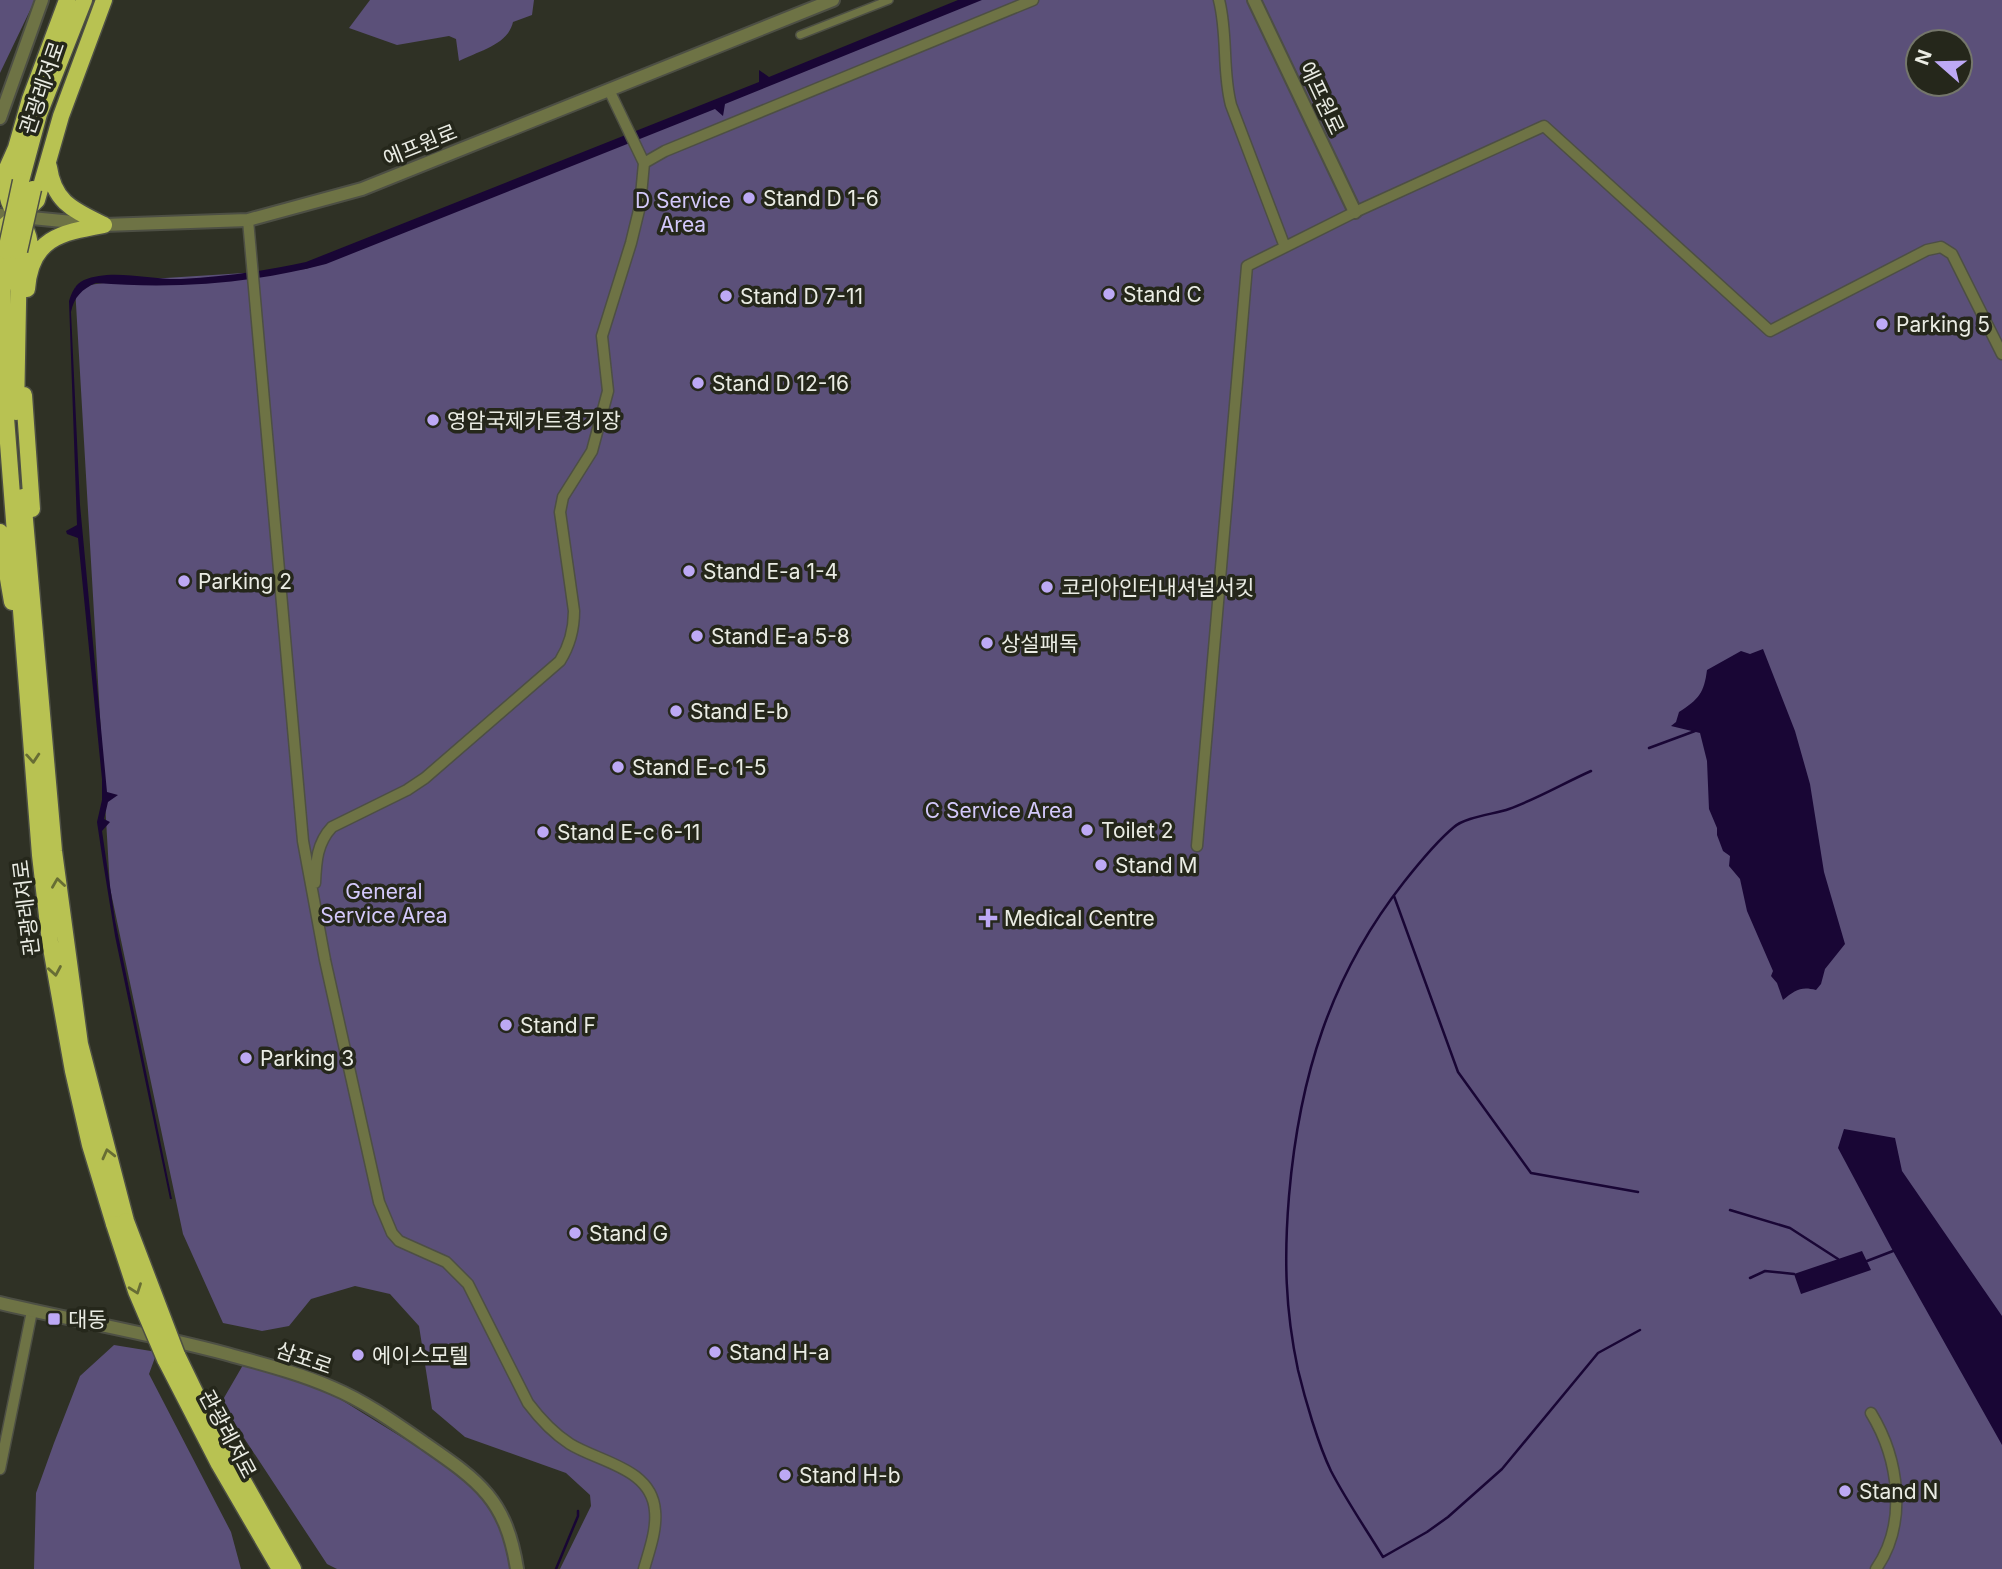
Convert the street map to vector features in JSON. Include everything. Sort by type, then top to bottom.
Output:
[{"type":"highway","points":[[32,667],[37,569],[23,382],[31,253],[26,228],[10,206],[7,186],[30,99],[66,0]]},
{"type":"highway","name":"관광레저로","points":[[84,0],[39,114],[27,185],[2,291],[2,366],[43,795],[50,942],[73,1071],[90,1145],[120,1222],[136,1291],[293,1569]]},
{"type":"highway","name":"관광레저로","points":[[27,185],[96,0]]},
{"type":"highway","points":[[0,231],[37,200],[61,116],[104,0]]},
{"type":"highway","points":[[0,184],[16,148]]},
{"type":"highway","points":[[48,166],[51,183],[57,194],[79,213],[104,225]]},
{"type":"highway","points":[[29,270],[37,253],[56,236],[104,225]]},
{"type":"highway","points":[[0,532],[5,572],[32,667]]},
{"type":"highway","name":"관광레저로","points":[[171,1357],[219,1464],[279,1569]]},
{"type":"street","points":[[0,118],[42,0]]},
{"type":"street","name":"에프원로","points":[[0,215],[104,225],[248,220],[362,189],[833,0]]},
{"type":"street","points":[[800,35],[889,0]]},
{"type":"street","points":[[644,163],[665,151],[1033,0]]},
{"type":"street","points":[[1219,0],[1224,29],[1226,88],[1285,247]]},
{"type":"street","name":"에프원로","points":[[1254,0],[1355,212]]},
{"type":"street","points":[[301,826],[305,833],[316,835],[407,790],[425,778],[560,661],[567,649],[574,624],[574,611],[560,512],[564,497],[592,451],[608,391],[602,336],[640,206],[644,163],[609,90]]},
{"type":"street","points":[[1197,846],[1247,266],[1355,212],[1544,126],[1770,331],[1927,250],[1941,247],[1952,254],[2002,354]]},
{"type":"street","points":[[248,220],[301,826],[315,904],[382,1212],[392,1233],[407,1246],[446,1262],[460,1275],[475,1297],[528,1403],[549,1428],[573,1446],[632,1474],[645,1485],[653,1498],[656,1511],[644,1569]]},
{"type":"street","points":[[315,904],[316,862],[323,837],[332,827]]},
{"type":"street","name":"삼포로","points":[[0,1303],[174,1340],[250,1360],[334,1388],[366,1404],[447,1458],[488,1493],[505,1521],[517,1569]]},
{"type":"street","points":[[0,1469],[32,1311]]},
{"type":"street","points":[[1871,1413],[1891,1456],[1895,1482],[1894,1527],[1890,1544],[1876,1569]]},
{"type":"green space","points":[[0,0],[35,0],[0,73]]},
{"type":"green space","points":[[370,0],[534,0],[532,15],[513,22],[510,30],[499,42],[459,61],[456,39],[449,36],[397,45],[349,28]]},
{"type":"green space","name":"코리아인터내셔널서킷","points":[[970,0],[2002,0],[2002,1569],[560,1569],[591,1506],[590,1495],[566,1473],[465,1437],[432,1409],[419,1326],[390,1294],[355,1286],[311,1299],[289,1326],[262,1331],[223,1323],[183,1234],[110,888],[75,287],[118,281],[306,269]]},
{"type":"green space","points":[[114,1345],[157,1352],[149,1374],[231,1532],[241,1569],[34,1569],[36,1493],[80,1376]]},
{"type":"green space","points":[[243,1365],[295,1379],[340,1399],[450,1467],[484,1498],[501,1529],[510,1569],[337,1569],[327,1564],[221,1403]]},
{"type":"shaded area","points":[[958,0],[982,0],[725,104],[723,116],[715,109],[326,264],[269,276],[211,283],[96,283],[77,298],[71,312],[80,505],[107,792],[118,795],[108,802],[104,819],[110,822],[102,831],[115,920],[170,1199],[115,936],[103,862],[97,822],[102,800],[102,779],[78,538],[66,531],[77,525],[69,301],[74,289],[84,280],[106,275],[197,278],[306,262],[759,82],[759,70],[769,77]]},
{"type":"shaded area","points":[[1763,649],[1795,731],[1810,784],[1824,872],[1845,944],[1825,969],[1821,984],[1816,990],[1798,990],[1783,1000],[1777,983],[1771,976],[1773,971],[1747,911],[1740,879],[1729,866],[1730,856],[1723,851],[1717,835],[1709,809],[1707,761],[1700,733],[1671,726],[1676,722],[1679,712],[1699,695],[1707,670],[1741,651],[1750,654]]},
{"type":"shaded area","points":[[1844,1129],[1895,1138],[1902,1171],[2002,1316],[2002,1445],[1838,1148]]},
{"type":"shaded area","points":[[1862,1251],[1871,1270],[1801,1294],[1794,1274]]},
{"type":"waterway","points":[[1649,748],[1695,731]]},
{"type":"waterway","points":[[1591,771],[1519,805],[1465,821],[1454,827],[1404,882],[1356,954],[1322,1030],[1301,1110],[1287,1218],[1288,1304],[1298,1370],[1321,1448],[1337,1482],[1383,1557],[1448,1517],[1502,1469],[1598,1353],[1640,1330]]},
{"type":"waterway","points":[[1394,896],[1458,1072],[1531,1173],[1638,1192]]},
{"type":"waterway","points":[[1730,1210],[1790,1228],[1838,1259]]},
{"type":"waterway","points":[[1867,1261],[1893,1251]]},
{"type":"waterway","points":[[1750,1278],[1765,1271],[1794,1274]]},
{"type":"waterway","points":[[556,1569],[578,1511]]},
{"type":"place","name":"Stand D 1-6","points":[[749,198]]},
{"type":"place","name":"Stand C","points":[[1109,294]]},
{"type":"place","name":"Stand D 7-11","points":[[726,296]]},
{"type":"place","name":"Parking 5","points":[[1882,324]]},
{"type":"place","name":"Stand D 12-16","points":[[698,383]]},
{"type":"place","name":"영암국제카트경기장","points":[[433,420]]},
{"type":"place","name":"Stand E-a 1-4","points":[[689,571]]},
{"type":"place","name":"Parking 2","points":[[184,581]]},
{"type":"place","name":"코리아인터내셔널서킷","points":[[1047,587]]},
{"type":"place","name":"Stand E-a 5-8","points":[[697,636]]},
{"type":"place","name":"상설패독","points":[[987,643]]},
{"type":"place","name":"Stand E-b","points":[[676,711]]},
{"type":"place","name":"Stand E-c 1-5","points":[[618,767]]},
{"type":"place","name":"Toilet 2","points":[[1087,830]]},
{"type":"place","name":"Stand E-c 6-11","points":[[543,832]]},
{"type":"place","name":"Stand M","points":[[1101,865]]},
{"type":"place","name":"Medical Centre","points":[[988,918]]},
{"type":"place","name":"Stand F","points":[[506,1025]]},
{"type":"place","name":"Parking 3","points":[[246,1058]]},
{"type":"place","name":"Stand G","points":[[575,1233]]},
{"type":"place","name":"대동","points":[[54,1319]]},
{"type":"place","name":"Stand H-a","points":[[715,1352]]},
{"type":"place","name":"에이스모텔","points":[[358,1355]]},
{"type":"place","name":"Stand H-b","points":[[785,1475]]},
{"type":"place","name":"Stand N","points":[[1845,1491]]},
{"type":"park label","name":"D Service Area","points":[[683,212]]},
{"type":"park label","name":"C Service Area","points":[[999,810]]},
{"type":"park label","name":"General Service Area","points":[[384,903]]}]
